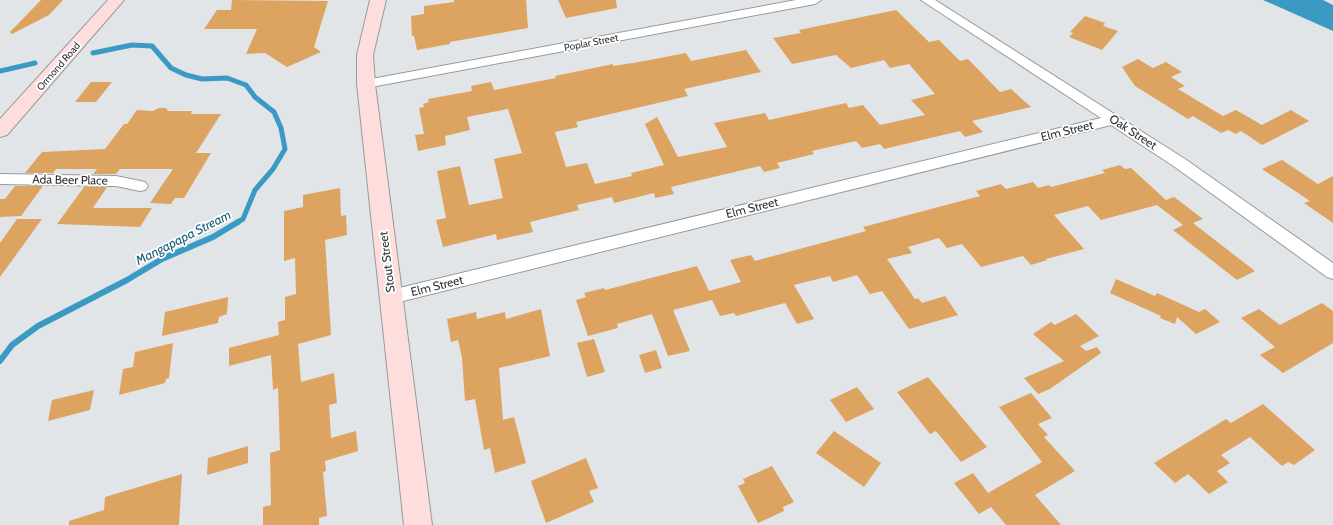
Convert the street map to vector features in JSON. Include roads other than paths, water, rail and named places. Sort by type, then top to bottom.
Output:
[{"type":"street","name":"Ormond Road","points":[[0,131],[116,0]]},
{"type":"street","name":"Stout Street","points":[[378,0],[365,55],[366,84],[418,525]]},
{"type":"street","name":"Poplar Street","points":[[366,84],[815,0]]},
{"type":"street","name":"Oak Street","points":[[927,0],[1180,162],[1333,272]]},
{"type":"street","name":"Elm Street","points":[[391,297],[1113,120]]},
{"type":"street","name":"Ada Beer Place","points":[[0,179],[116,181],[140,186]]},
{"type":"water","points":[[1263,0],[1323,0],[1333,5],[1333,31]]},
{"type":"waterway","name":"Mangapapa Stream","points":[[93,53],[132,45],[152,46],[171,68],[186,75],[202,79],[227,78],[246,85],[255,97],[274,112],[281,128],[285,149],[273,169],[255,190],[243,219],[236,223]]},
{"type":"waterway","name":"Mangapapa Stream","points":[[0,71],[35,63]]},
{"type":"waterway","name":"Mangapapa Stream","points":[[0,361],[12,345],[38,326],[127,280],[162,259],[213,237],[238,222]]}]
